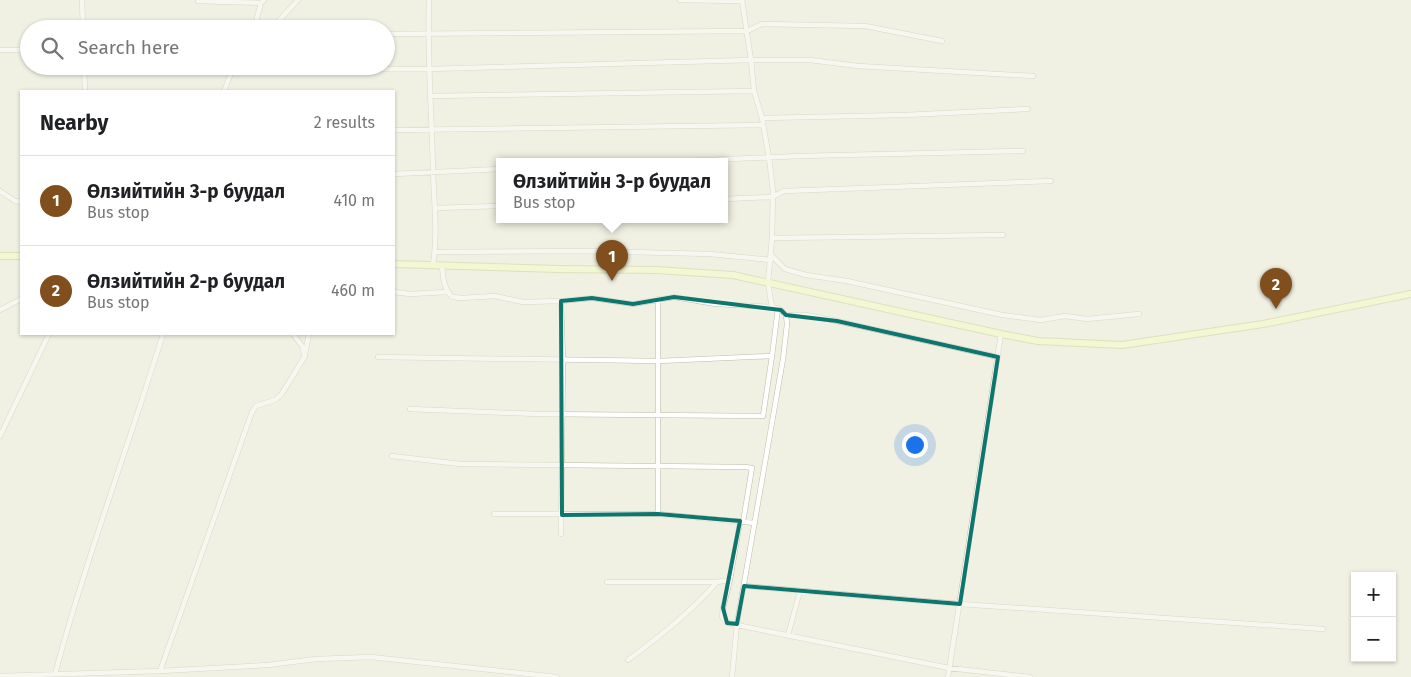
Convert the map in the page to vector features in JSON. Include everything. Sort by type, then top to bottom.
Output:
[{"type":"main road","points":[[0,256],[20,256]]},
{"type":"main road","points":[[395,264],[656,270],[733,275],[1038,341],[1122,345],[1263,324],[1411,294]]},
{"type":"street","points":[[82,0],[83,20]]},
{"type":"street","points":[[279,20],[298,0]]},
{"type":"street","points":[[429,0],[428,69],[435,208],[435,252],[433,264]]},
{"type":"street","points":[[680,0],[742,0],[754,91],[762,118],[769,158],[772,197],[772,238],[768,282],[771,302],[786,315],[806,315],[837,321],[998,357]]},
{"type":"street","points":[[198,1],[263,2],[257,20]]},
{"type":"street","points":[[395,34],[747,30],[762,24],[865,26],[942,41]]},
{"type":"street","points":[[0,50],[20,50]]},
{"type":"street","points":[[395,69],[810,60],[858,66],[1034,76]]},
{"type":"street","points":[[84,75],[85,90]]},
{"type":"street","points":[[224,90],[230,75]]},
{"type":"street","points":[[430,96],[754,91]]},
{"type":"street","points":[[762,118],[905,115],[1028,109]]},
{"type":"street","points":[[395,130],[763,125]]},
{"type":"street","points":[[728,160],[1023,151]]},
{"type":"street","points":[[395,174],[496,169]]},
{"type":"street","points":[[728,199],[772,197],[784,191],[1052,181]]},
{"type":"street","points":[[0,192],[20,202]]},
{"type":"street","points":[[435,208],[496,206]]},
{"type":"street","points":[[772,238],[1004,235]]},
{"type":"street","points":[[435,252],[591,251],[771,257],[785,269],[799,273],[847,280],[1002,315],[1041,320],[1065,316],[1087,319],[1139,314]]},
{"type":"street","points":[[442,265],[444,283],[447,292],[452,297],[495,296],[523,302],[592,298],[633,304],[674,297],[716,304],[776,307]]},
{"type":"street","points":[[395,292],[410,294],[447,292]]},
{"type":"street","points":[[658,299],[658,514]]},
{"type":"street","points":[[0,310],[20,300]]},
{"type":"street","points":[[560,301],[564,360],[561,534]]},
{"type":"street","points":[[410,409],[659,416],[763,416],[772,356],[776,307]]},
{"type":"street","points":[[732,677],[744,586],[783,359],[787,324],[786,315]]},
{"type":"street","points":[[948,677],[1001,334]]},
{"type":"street","points":[[0,436],[49,335]]},
{"type":"street","points":[[55,674],[78,593],[163,335]]},
{"type":"street","points":[[294,335],[302,346],[304,356]]},
{"type":"street","points":[[160,671],[252,412],[256,406],[275,400],[281,395],[304,356],[309,335]]},
{"type":"street","points":[[378,357],[659,361],[772,356]]},
{"type":"street","points":[[392,456],[460,464],[752,468],[723,608],[722,617],[726,623],[949,668],[1030,677]]},
{"type":"street","points":[[494,514],[658,514],[755,523]]},
{"type":"street","points":[[607,582],[644,584],[730,580]]},
{"type":"street","points":[[628,660],[666,632],[699,604],[717,582]]},
{"type":"street","points":[[744,586],[960,604],[1323,629]]},
{"type":"street","points":[[788,635],[800,591]]},
{"type":"street","points":[[0,676],[160,671],[268,665],[316,659],[371,657],[557,677]]},
{"type":"highlighted area","points":[[674,297],[781,310],[786,315],[837,321],[998,357],[960,604],[744,586],[737,624],[727,623],[723,608],[740,521],[658,514],[562,515],[561,301],[592,298],[633,304]]},
{"type":"place","name":"Өлзийтийн 3-р буудал","points":[[612,281]]},
{"type":"place","name":"Өлзийтийн 2-р буудал","points":[[1276,309]]}]
